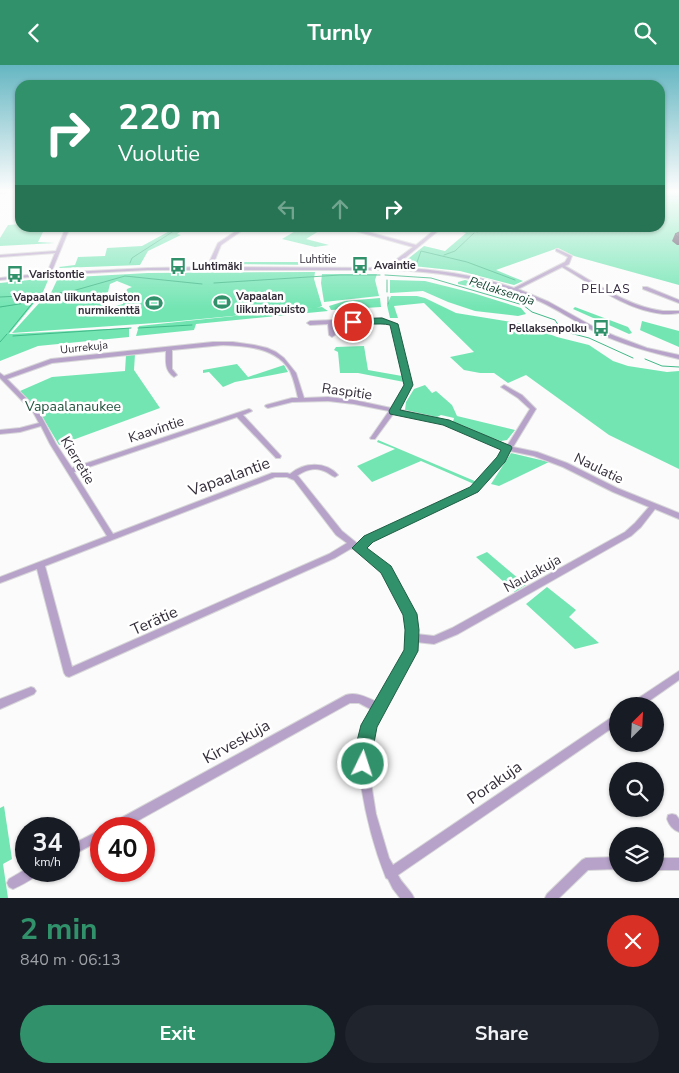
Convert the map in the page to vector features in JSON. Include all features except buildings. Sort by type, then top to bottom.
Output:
[{"type":"street","points":[[49,273],[66,232]]},
{"type":"street","points":[[209,269],[219,244],[238,232]]},
{"type":"street","points":[[362,232],[416,246]]},
{"type":"street","points":[[394,269],[399,260],[434,232]]},
{"type":"street","points":[[515,289],[564,266],[570,256],[557,250]]},
{"type":"street","points":[[0,256],[58,252]]},
{"type":"street","points":[[564,266],[637,307],[657,312],[679,312]]},
{"type":"street","name":"Luhtitie","points":[[0,279],[49,273],[133,269],[394,269],[454,274],[515,289],[611,336],[639,347],[679,357]]},
{"type":"street","points":[[646,288],[679,302]]},
{"type":"street","points":[[310,323],[382,320],[394,324],[408,385],[394,411],[384,421],[373,438]]},
{"type":"street","points":[[330,322],[332,335]]},
{"type":"street","name":"Uurrekuja","points":[[2,376],[46,361],[226,344],[252,346],[280,357],[289,365],[301,399]]},
{"type":"street","points":[[169,349],[169,369],[174,375]]},
{"type":"street","name":"Kierretie","points":[[2,376],[36,411],[42,425],[112,538]]},
{"type":"street","points":[[355,546],[474,489],[502,459],[507,448],[529,418],[532,409],[512,391],[504,387]]},
{"type":"street","name":"Raspitie","points":[[268,406],[301,399],[344,401],[446,422],[507,448]]},
{"type":"street","name":"Kaavintie","points":[[70,471],[250,411]]},
{"type":"street","points":[[239,415],[278,456]]},
{"type":"street","points":[[0,433],[42,425]]},
{"type":"street","name":"Naulatie","points":[[507,448],[535,454],[566,465],[653,506],[679,516]]},
{"type":"street","points":[[292,476],[301,469],[314,467],[326,468],[335,475]]},
{"type":"street","name":"Vapaalantie","points":[[0,580],[274,475],[296,478],[339,533],[386,570],[410,614],[411,651],[378,707],[365,737],[363,764],[371,814],[390,874],[408,898]]},
{"type":"street","name":"Naulakuja","points":[[412,638],[434,640],[455,631],[628,534],[653,506]]},
{"type":"street","name":"Terätie","points":[[40,565],[69,673],[355,546]]},
{"type":"street","points":[[647,697],[679,675]]},
{"type":"street","points":[[0,704],[31,691]]},
{"type":"street","name":"Kirveskuja","points":[[134,817],[349,698],[360,699],[378,707]]},
{"type":"street","name":"Porakuja","points":[[390,874],[609,724]]},
{"type":"street","points":[[552,897],[586,864],[609,863]]},
{"type":"street","points":[[664,864],[679,864]]},
{"type":"green space","points":[[4,231],[43,232],[38,242],[55,243],[0,246],[0,238]]},
{"type":"green space","points":[[679,231],[679,285],[574,256],[558,248],[496,270],[523,281],[514,285],[460,271],[404,265],[404,262],[424,246],[445,251],[466,233],[462,232]]},
{"type":"green space","points":[[168,232],[180,232],[177,234],[181,235],[148,251],[140,265],[59,267],[75,265],[78,257],[105,256],[107,248],[142,246]]},
{"type":"green space","points":[[294,232],[317,232],[306,239],[329,245],[315,247],[282,239]]},
{"type":"green space","points":[[318,260],[317,265],[220,264],[214,262],[311,262]]},
{"type":"green space","name":"Vapaalan liikuntapuisto","points":[[315,272],[314,279],[322,306],[317,308],[169,322],[12,333],[42,300],[101,302],[109,308],[123,304],[127,289],[132,287],[117,281],[110,284],[108,292],[94,297],[50,295],[58,278],[148,273]]},
{"type":"green space","points":[[322,274],[377,274],[375,280],[379,296],[324,302],[321,283]]},
{"type":"green space","points":[[49,278],[43,292],[9,334],[129,328],[129,337],[38,346],[0,361],[0,283]]},
{"type":"green space","points":[[390,280],[425,281],[473,293],[521,308],[526,314],[518,316],[475,311],[423,291],[390,293]]},
{"type":"green space","points":[[465,280],[511,295],[501,297],[486,290],[458,284],[458,282]]},
{"type":"green space","points":[[391,296],[417,296],[456,313],[523,324],[557,337],[589,345],[613,361],[628,366],[667,372],[679,371],[679,469],[609,435],[526,375],[508,383],[494,373],[464,370],[450,357],[474,352],[424,303],[394,306],[398,318],[390,318],[387,305]]},
{"type":"green space","points":[[380,298],[381,307],[331,310],[329,306],[345,301]]},
{"type":"green space","points":[[322,307],[328,311],[196,324],[194,330],[136,336],[139,326]]},
{"type":"green space","points":[[575,307],[628,327],[632,333],[629,334],[573,309]]},
{"type":"green space","points":[[642,321],[679,331],[679,347],[640,330]]},
{"type":"green space","points":[[364,346],[368,370],[402,376],[404,382],[358,373],[340,373],[338,352],[334,350],[336,347]]},
{"type":"green space","name":"Vapaalanaukee","points":[[135,354],[134,370],[160,408],[59,445],[39,411],[20,391],[52,377],[125,371],[126,355]]},
{"type":"green space","points":[[237,364],[248,377],[284,365],[288,372],[235,382],[223,387],[209,372],[203,373],[203,370]]},
{"type":"green space","points":[[425,385],[432,393],[436,391],[452,405],[457,416],[515,430],[507,440],[501,441],[456,425],[453,422],[454,418],[441,415],[435,418],[405,410],[406,402],[414,389]]},
{"type":"green space","points":[[378,440],[477,482],[474,484],[421,461],[372,482],[357,466],[395,449],[377,442]]},
{"type":"green space","points":[[511,453],[549,462],[499,486],[491,484]]},
{"type":"green space","points":[[487,552],[526,585],[515,592],[476,557]]},
{"type":"green space","points":[[547,587],[576,610],[569,617],[599,643],[575,649],[526,604]]},
{"type":"green space","points":[[4,806],[12,859],[3,864],[8,898],[0,898],[0,808]]},
{"type":"waterway","points":[[130,263],[132,258],[172,232]]},
{"type":"waterway","points":[[444,255],[455,251],[474,233]]},
{"type":"waterway","points":[[416,265],[421,251],[467,262],[515,280]]},
{"type":"waterway","name":"Pellaksenoja","points":[[214,283],[340,275],[380,275]]},
{"type":"waterway","name":"Pellaksenoja","points":[[385,275],[431,278],[523,305],[532,312],[555,320],[562,331],[589,338],[633,358]]},
{"type":"waterway","name":"Pellaksenoja","points":[[47,294],[69,292],[125,276],[202,284]]},
{"type":"waterway","points":[[387,280],[387,292]]},
{"type":"waterway","points":[[0,297],[39,295]]},
{"type":"waterway","points":[[9,332],[39,295]]},
{"type":"waterway","points":[[388,297],[388,304]]},
{"type":"waterway","points":[[0,307],[32,302]]},
{"type":"waterway","points":[[138,328],[192,325]]},
{"type":"waterway","points":[[13,336],[131,328]]},
{"type":"waterway","points":[[0,342],[7,334]]},
{"type":"waterway","name":"Pellaksenoja","points":[[645,359],[662,366],[679,367]]},
{"type":"place","name":"Avaintie","points":[[360,265]]},
{"type":"place","name":"Luhtimäki","points":[[178,266]]},
{"type":"place","name":"Varistontie","points":[[15,274]]},
{"type":"place","name":"Vapaalan liikuntapuisto","points":[[222,302]]},
{"type":"place","name":"Vapaalan liikuntapuiston nurmikenttä","points":[[154,303]]},
{"type":"place","name":"Pellaksenpolku","points":[[601,328]]},
{"type":"district","name":"PELLAS","points":[[606,289]]},
{"type":"route","points":[[353,322],[382,320],[394,324],[408,385],[394,411],[446,422],[496,445],[507,448],[502,459],[474,489],[368,539],[358,548],[380,563],[386,570],[410,614],[412,630],[411,651],[369,725],[363,749],[363,764]]}]
